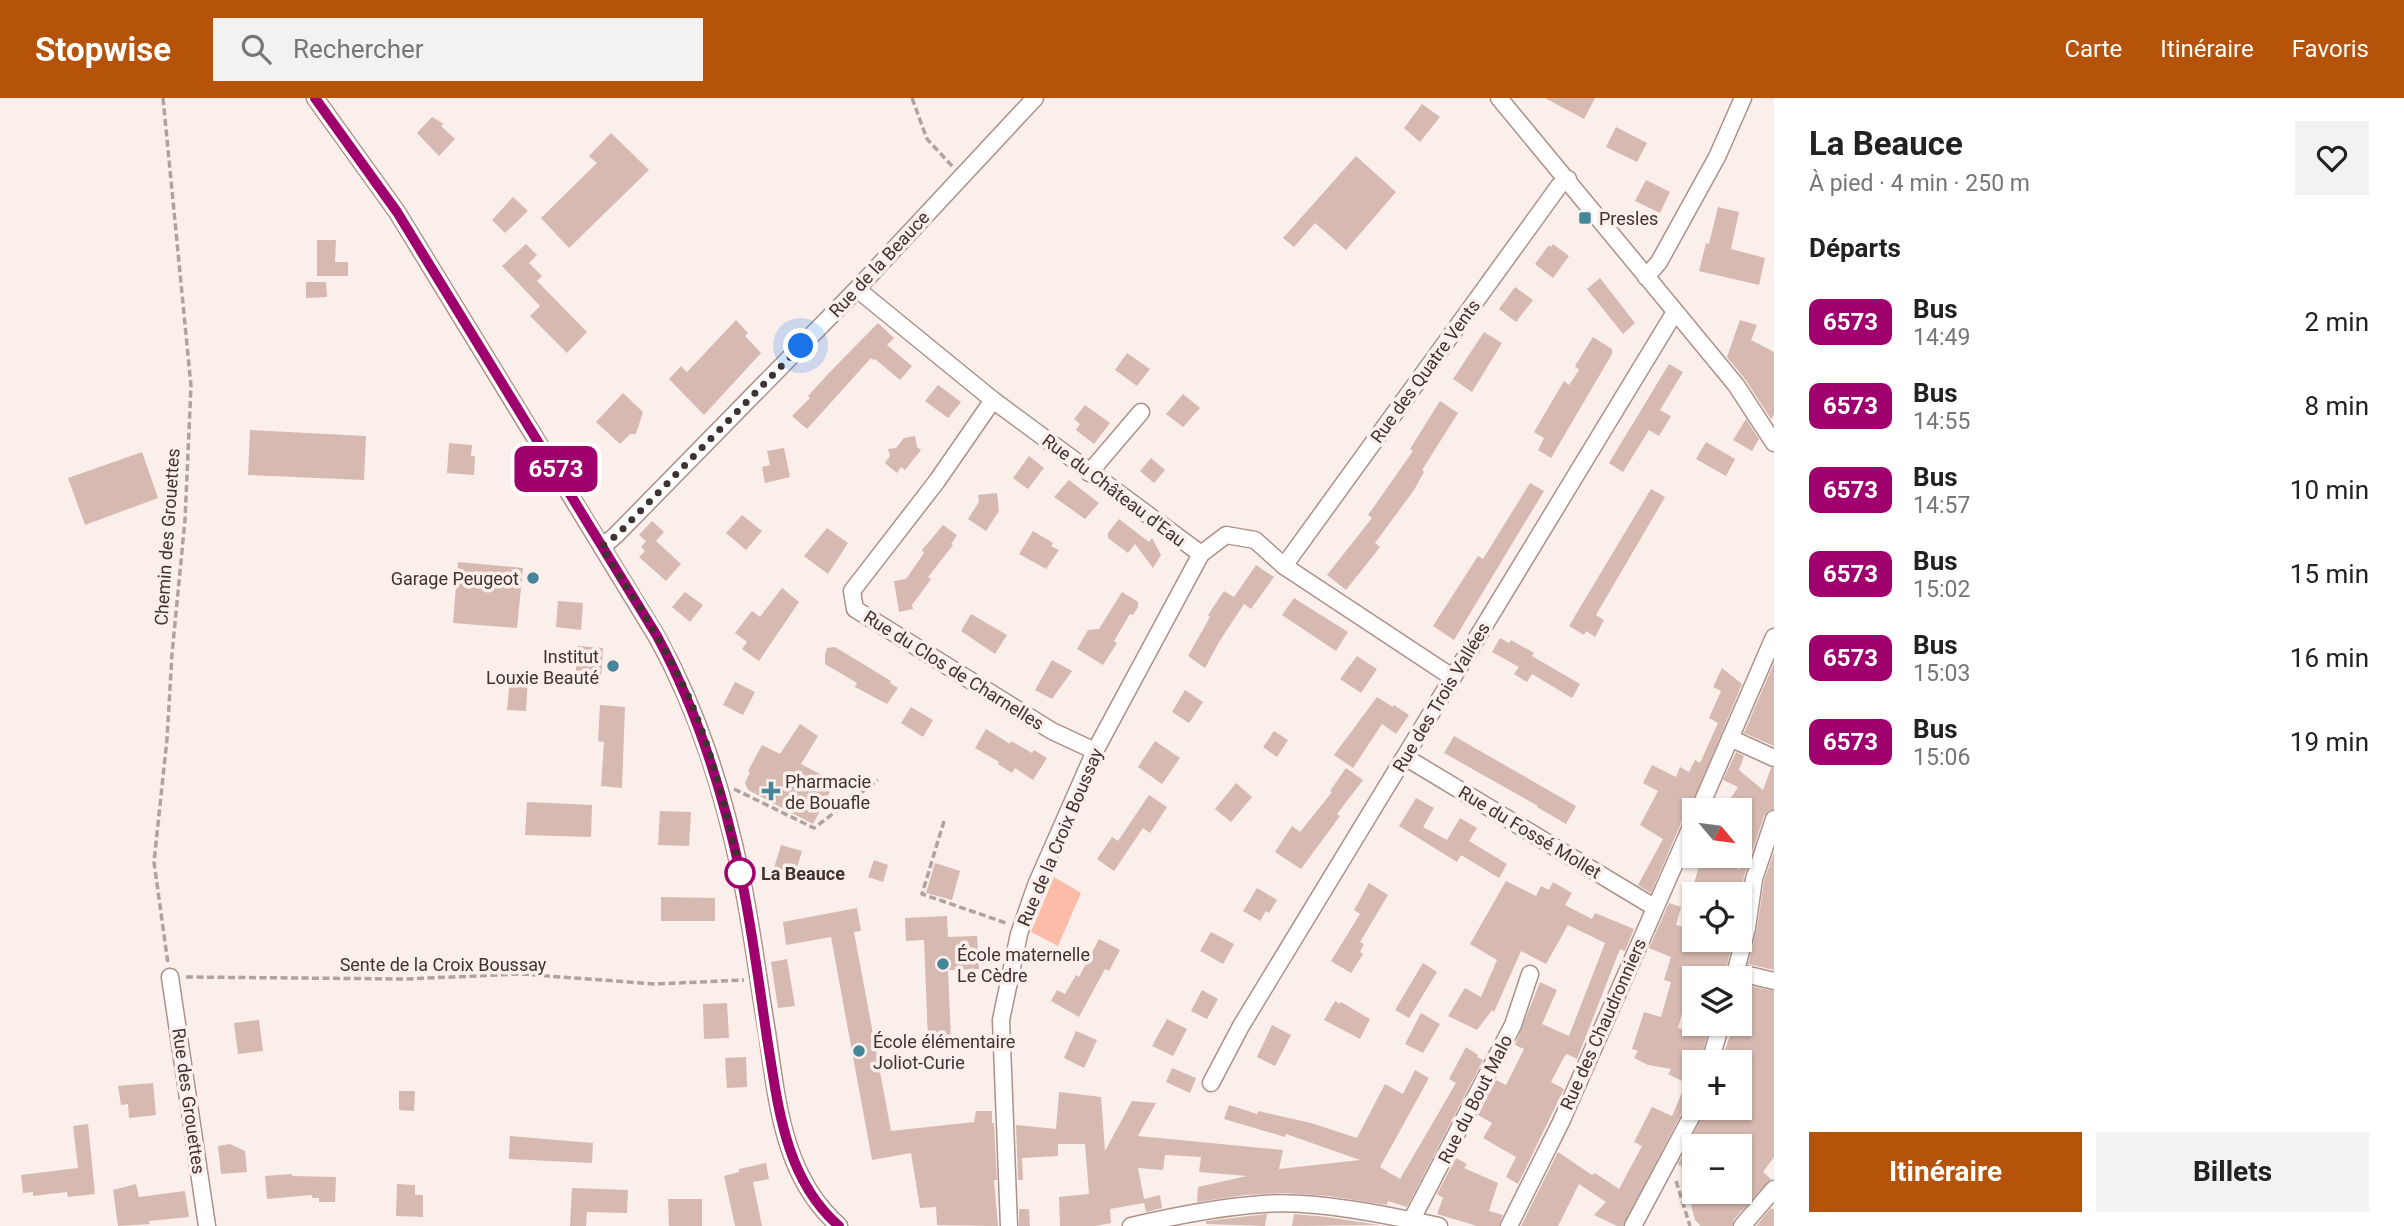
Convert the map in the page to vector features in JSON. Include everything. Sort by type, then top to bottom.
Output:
[{"type":"street","points":[[315,98],[397,212],[657,636],[685,691],[713,764],[742,883],[781,1122],[803,1181],[818,1205],[839,1226]]},
{"type":"street","name":"Rue de la Beauce","points":[[601,547],[617,535],[857,289],[1035,98]]},
{"type":"street","points":[[1499,98],[1736,385],[1774,443]]},
{"type":"street","points":[[1646,277],[1659,262],[1717,158],[1743,98]]},
{"type":"street","name":"Rue des Quatre Vents","points":[[1284,566],[1559,186],[1567,179]]},
{"type":"street","name":"Rue du Château d'Eau","points":[[857,289],[993,400],[1200,555],[1226,535],[1255,540],[1284,566],[1452,677]]},
{"type":"street","name":"Rue des Trois Vallées","points":[[1211,1083],[1241,1026],[1675,312]]},
{"type":"street","name":"Rue du Clos de Charnelles","points":[[993,400],[937,481],[852,591],[855,609],[1052,731],[1095,751]]},
{"type":"street","points":[[1089,473],[1141,412]]},
{"type":"street","name":"Rue de la Croix Boussay","points":[[1009,1226],[1001,1020],[1019,934],[1036,885],[1095,751],[1200,555]]},
{"type":"street","points":[[1704,798],[1774,637]]},
{"type":"street","points":[[1730,738],[1774,758]]},
{"type":"street","name":"Rue du Fossé Mollet","points":[[1405,757],[1654,907]]},
{"type":"street","points":[[1737,966],[1747,928],[1754,879],[1774,819]]},
{"type":"street","name":"Rue des Chaudronniers","points":[[1509,1226],[1560,1122],[1682,846]]},
{"type":"street","name":"Rue du Bout Malo","points":[[1411,1222],[1513,1025],[1530,974]]},
{"type":"street","name":"Rue des Grouettes","points":[[170,977],[208,1226]]},
{"type":"street","points":[[1752,978],[1774,981]]},
{"type":"street","points":[[1633,1226],[1690,1120]]},
{"type":"street","points":[[1742,1226],[1774,1189]]},
{"type":"street","points":[[1131,1226],[1169,1217],[1265,1203],[1333,1207],[1439,1226]]},
{"type":"path","name":"Chemin des Grouettes","points":[[163,98],[191,386],[185,520],[154,862],[170,977]]},
{"type":"path","points":[[912,98],[927,139],[962,176]]},
{"type":"path","points":[[720,792],[735,788],[814,828],[878,780]]},
{"type":"path","points":[[944,821],[922,894],[1007,923],[1026,916]]},
{"type":"path","name":"Sente de la Croix Boussay","points":[[170,977],[416,979],[521,974],[655,984],[758,979]]},
{"type":"path","points":[[1670,1157],[1690,1226]]},
{"type":"shaded area","points":[[1054,877],[1081,893],[1058,946],[1031,932]]},
{"type":"building","points":[[1545,98],[1595,98],[1584,119]]},
{"type":"building","points":[[1422,104],[1440,117],[1420,142],[1404,128]]},
{"type":"building","points":[[432,117],[444,124],[441,126],[455,139],[439,156],[417,133]]},
{"type":"building","points":[[1616,127],[1647,143],[1637,162],[1606,147]]},
{"type":"building","points":[[611,133],[649,170],[569,248],[541,218],[597,163],[589,156]]},
{"type":"building","points":[[1356,156],[1396,192],[1346,250],[1315,223],[1294,247],[1283,238]]},
{"type":"building","points":[[1646,180],[1670,192],[1660,213],[1635,201]]},
{"type":"building","points":[[513,197],[528,211],[505,233],[492,220]]},
{"type":"building","points":[[1718,207],[1739,212],[1731,249],[1765,258],[1759,285],[1699,271]]},
{"type":"building","points":[[317,240],[336,240],[335,262],[348,262],[348,276],[317,276]]},
{"type":"building","points":[[526,244],[537,255],[529,263],[542,276],[537,281],[587,332],[567,353],[530,316],[540,306],[502,266]]},
{"type":"building","points":[[1553,244],[1569,256],[1553,278],[1535,264],[1549,245],[1551,247]]},
{"type":"building","points":[[1600,278],[1635,323],[1623,334],[1587,289]]},
{"type":"building","points":[[306,282],[326,282],[327,297],[306,298]]},
{"type":"building","points":[[1515,287],[1533,300],[1516,322],[1499,309]]},
{"type":"building","points":[[736,320],[748,333],[745,336],[761,353],[704,415],[669,379],[681,366],[687,372]]},
{"type":"building","points":[[1740,320],[1757,325],[1751,340],[1774,352],[1774,415],[1771,419],[1727,357]]},
{"type":"building","points":[[878,323],[894,338],[887,345],[912,366],[900,380],[871,358],[807,429],[792,416]]},
{"type":"building","points":[[1484,332],[1502,343],[1472,392],[1453,379]]},
{"type":"building","points":[[1593,337],[1612,349],[1612,354],[1551,458],[1538,450],[1544,438],[1534,432],[1564,381],[1569,385],[1579,370],[1575,366]]},
{"type":"building","points":[[1127,353],[1150,369],[1137,386],[1115,370]]},
{"type":"building","points":[[1669,364],[1683,372],[1660,410],[1671,416],[1659,436],[1649,430],[1623,472],[1609,463]]},
{"type":"building","points":[[938,385],[961,402],[948,418],[925,401]]},
{"type":"building","points":[[623,393],[643,412],[636,434],[630,434],[620,444],[596,422]]},
{"type":"building","points":[[1183,394],[1200,408],[1183,427],[1166,414]]},
{"type":"building","points":[[1440,401],[1458,413],[1422,470],[1424,472],[1414,490],[1375,543],[1380,547],[1346,590],[1327,575],[1372,518],[1368,515],[1413,451],[1410,449]]},
{"type":"building","points":[[1085,405],[1110,423],[1094,444],[1076,430],[1080,424],[1074,419]]},
{"type":"building","points":[[1746,419],[1759,439],[1752,451],[1733,440]]},
{"type":"building","points":[[250,430],[366,436],[364,480],[248,475]]},
{"type":"building","points":[[915,436],[917,447],[921,450],[905,470],[901,467],[897,473],[885,463],[890,456],[888,449],[896,448],[904,438]]},
{"type":"building","points":[[1706,442],[1735,459],[1726,476],[1696,459]]},
{"type":"building","points":[[449,443],[472,445],[471,456],[475,456],[474,475],[447,473]]},
{"type":"building","points":[[784,448],[790,477],[765,483],[762,467],[770,465],[767,451]]},
{"type":"building","points":[[142,452],[158,498],[85,525],[68,478]]},
{"type":"building","points":[[1029,456],[1044,468],[1028,489],[1013,478]]},
{"type":"building","points":[[1151,458],[1165,470],[1154,483],[1140,471]]},
{"type":"building","points":[[1069,480],[1099,503],[1085,519],[1054,497]]},
{"type":"building","points":[[1530,483],[1544,491],[1454,640],[1433,626],[1478,556],[1483,559]]},
{"type":"building","points":[[1651,489],[1665,497],[1596,615],[1604,620],[1595,637],[1586,631],[1584,635],[1569,626]]},
{"type":"building","points":[[997,493],[999,511],[986,531],[968,519],[979,502],[978,495]]},
{"type":"building","points":[[742,515],[762,531],[746,550],[726,533]]},
{"type":"building","points":[[1119,519],[1149,542],[1152,538],[1161,555],[1153,568],[1135,544],[1128,553],[1108,538],[1108,533]]},
{"type":"building","points":[[652,521],[664,532],[656,541],[681,564],[666,581],[639,557],[645,551],[641,547],[646,541],[639,535]]},
{"type":"building","points":[[943,525],[957,535],[951,544],[953,545],[928,577],[931,579],[912,605],[913,609],[899,612],[894,581],[906,579],[924,553],[922,550]]},
{"type":"building","points":[[827,528],[848,543],[828,574],[804,556]]},
{"type":"building","points":[[1033,531],[1053,543],[1051,546],[1059,550],[1046,569],[1019,554]]},
{"type":"building","points":[[458,562],[523,568],[517,628],[453,623]]},
{"type":"building","points":[[1256,565],[1274,577],[1251,609],[1244,604],[1205,668],[1188,656],[1210,617],[1208,615],[1224,591],[1234,597]]},
{"type":"building","points":[[782,588],[799,602],[759,661],[742,649],[747,642],[735,633],[752,611],[760,617]]},
{"type":"building","points":[[685,592],[703,605],[690,622],[672,607]]},
{"type":"building","points":[[1122,592],[1138,602],[1138,607],[1133,615],[1130,614],[1103,665],[1077,649],[1088,630],[1099,629]]},
{"type":"building","points":[[1294,598],[1348,632],[1336,651],[1282,615]]},
{"type":"building","points":[[558,601],[583,603],[581,630],[556,627]]},
{"type":"building","points":[[971,614],[1007,635],[995,654],[961,631]]},
{"type":"building","points":[[1500,638],[1509,643],[1511,640],[1534,653],[1532,656],[1580,684],[1572,698],[1532,674],[1527,682],[1514,674],[1519,667],[1492,652]]},
{"type":"building","points":[[578,646],[603,648],[601,680],[575,678]]},
{"type":"building","points":[[835,647],[898,688],[887,704],[855,687],[857,683],[825,664],[827,648]]},
{"type":"building","points":[[1357,656],[1377,669],[1361,693],[1340,679]]},
{"type":"building","points":[[1052,660],[1072,671],[1052,699],[1035,690]]},
{"type":"building","points":[[1774,663],[1774,746],[1744,733]]},
{"type":"building","points":[[1722,668],[1742,684],[1694,798],[1682,798],[1682,821],[1651,893],[1638,885],[1663,839],[1640,825],[1658,791],[1643,783],[1652,765],[1676,777],[1680,767],[1689,772],[1695,760],[1700,763],[1718,723],[1709,718],[1721,691],[1713,687]]},
{"type":"building","points":[[510,678],[528,679],[526,711],[507,710]]},
{"type":"building","points":[[735,682],[755,692],[743,715],[723,705]]},
{"type":"building","points":[[1185,690],[1203,702],[1189,723],[1172,712]]},
{"type":"building","points":[[1377,697],[1409,715],[1396,734],[1382,724],[1353,768],[1334,755]]},
{"type":"building","points":[[600,705],[625,707],[622,788],[601,786],[604,742],[598,741]]},
{"type":"building","points":[[911,707],[933,720],[923,737],[901,723]]},
{"type":"building","points":[[800,724],[818,736],[801,764],[835,782],[813,824],[748,790],[745,783],[750,772],[748,771],[762,745],[780,754]]},
{"type":"building","points":[[986,729],[1010,744],[1011,741],[1047,758],[1033,780],[1015,768],[1012,773],[975,748]]},
{"type":"building","points":[[1274,731],[1288,740],[1277,757],[1263,747]]},
{"type":"building","points":[[1454,736],[1576,806],[1566,824],[1444,753]]},
{"type":"building","points":[[1155,741],[1180,758],[1162,784],[1138,767]]},
{"type":"building","points":[[1736,752],[1744,756],[1739,770],[1763,790],[1771,768],[1774,768],[1774,809],[1764,816],[1752,852],[1752,798],[1731,798],[1738,787],[1723,780]]},
{"type":"building","points":[[1346,768],[1363,780],[1301,869],[1275,852],[1292,826],[1300,832],[1332,792],[1330,791]]},
{"type":"building","points":[[1236,783],[1252,797],[1231,822],[1215,809]]},
{"type":"building","points":[[1149,795],[1167,807],[1150,833],[1143,828],[1114,871],[1097,859],[1112,837],[1118,841]]},
{"type":"building","points":[[1416,798],[1434,808],[1423,827],[1447,840],[1460,818],[1477,828],[1469,841],[1507,864],[1499,878],[1461,855],[1457,862],[1399,826]]},
{"type":"building","points":[[527,802],[592,805],[591,837],[525,835]]},
{"type":"building","points":[[660,811],[691,812],[689,846],[658,845]]},
{"type":"building","points":[[781,845],[802,851],[795,874],[774,868]]},
{"type":"building","points":[[1774,852],[1774,970],[1748,964],[1757,929],[1764,881]]},
{"type":"building","points":[[874,860],[888,865],[883,882],[868,877]]},
{"type":"building","points":[[935,863],[960,871],[952,900],[926,893]]},
{"type":"building","points":[[1699,868],[1747,868],[1743,882],[1694,882]]},
{"type":"building","points":[[1506,881],[1536,896],[1541,886],[1549,890],[1553,882],[1572,893],[1565,905],[1592,919],[1595,913],[1634,929],[1625,951],[1620,949],[1577,1059],[1567,1054],[1551,1082],[1564,1089],[1518,1184],[1506,1177],[1516,1157],[1483,1138],[1492,1123],[1478,1115],[1496,1080],[1506,1085],[1524,1049],[1515,1045],[1540,982],[1557,990],[1542,1024],[1569,1036],[1605,943],[1568,925],[1546,964],[1521,951],[1494,1012],[1492,1010],[1477,1030],[1448,1016],[1465,988],[1481,997],[1497,960],[1470,944]]},
{"type":"building","points":[[1369,883],[1388,895],[1360,942],[1364,944],[1360,952],[1363,954],[1351,973],[1331,961],[1360,914],[1354,910]]},
{"type":"building","points":[[1257,888],[1277,900],[1260,921],[1243,911]]},
{"type":"building","points":[[661,897],[715,898],[715,921],[661,921]]},
{"type":"building","points":[[1669,903],[1681,907],[1676,925],[1682,927],[1682,952],[1730,952],[1727,966],[1682,966],[1682,1013],[1678,1028],[1682,1029],[1682,1036],[1707,1036],[1703,1050],[1682,1050],[1682,1081],[1668,1074],[1671,1069],[1648,1065],[1634,1058],[1638,1051],[1632,1049],[1644,1012],[1661,1017],[1671,982],[1664,980],[1671,957],[1649,948]]},
{"type":"building","points":[[857,908],[861,931],[854,932],[891,1131],[974,1122],[976,1111],[992,1111],[998,1226],[937,1225],[936,1207],[920,1208],[911,1153],[872,1160],[831,937],[786,945],[783,922]]},
{"type":"building","points":[[947,916],[948,937],[977,936],[979,969],[948,970],[951,1039],[928,1040],[924,940],[906,941],[905,918]]},
{"type":"building","points":[[1211,932],[1234,944],[1223,964],[1200,951]]},
{"type":"building","points":[[1099,939],[1120,950],[1109,971],[1105,969],[1079,1017],[1051,1001],[1057,990],[1065,994],[1076,975],[1079,977]]},
{"type":"building","points":[[787,959],[795,1006],[778,1008],[771,962]]},
{"type":"building","points":[[1423,963],[1437,972],[1409,1018],[1395,1010]]},
{"type":"building","points":[[1752,986],[1774,991],[1774,1157],[1763,1172],[1771,1179],[1752,1200],[1752,1134],[1693,1134],[1700,1120],[1752,1120],[1752,1050],[1725,1050],[1730,1036],[1752,1036]]},
{"type":"building","points":[[1202,990],[1218,999],[1207,1019],[1191,1011]]},
{"type":"building","points":[[1335,1001],[1370,1019],[1360,1039],[1324,1020]]},
{"type":"building","points":[[727,1003],[729,1038],[704,1039],[703,1004]]},
{"type":"building","points":[[1421,1013],[1440,1024],[1423,1053],[1405,1044]]},
{"type":"building","points":[[1167,1019],[1187,1029],[1173,1056],[1152,1046]]},
{"type":"building","points":[[259,1020],[263,1051],[238,1054],[234,1023]]},
{"type":"building","points":[[1272,1025],[1291,1035],[1275,1066],[1257,1057]]},
{"type":"building","points":[[1076,1031],[1097,1040],[1084,1068],[1064,1058]]},
{"type":"building","points":[[1466,1047],[1483,1060],[1407,1207],[1388,1201],[1387,1205],[1329,1196],[1284,1193],[1197,1202],[1198,1187],[1247,1176],[1199,1172],[1201,1157],[1165,1155],[1163,1170],[1138,1168],[1144,1199],[1160,1195],[1162,1208],[1146,1212],[1144,1203],[1110,1209],[1111,1223],[1096,1226],[1060,1226],[1059,1197],[1089,1194],[1085,1144],[1058,1144],[1058,1156],[1022,1158],[1023,1180],[1018,1180],[1016,1125],[1056,1129],[1059,1092],[1101,1097],[1105,1151],[1132,1101],[1156,1103],[1138,1136],[1283,1150],[1279,1169],[1360,1160],[1286,1134],[1285,1137],[1224,1119],[1229,1105],[1257,1114],[1258,1111],[1311,1123],[1357,1138],[1385,1084],[1403,1094],[1415,1070],[1429,1078],[1380,1167],[1400,1179],[1456,1083],[1449,1079]]},
{"type":"building","points":[[746,1057],[747,1087],[727,1088],[725,1058]]},
{"type":"building","points":[[1172,1068],[1196,1078],[1190,1093],[1166,1082]]},
{"type":"building","points":[[153,1083],[156,1115],[129,1118],[128,1104],[121,1105],[118,1086]]},
{"type":"building","points":[[399,1091],[415,1091],[414,1111],[399,1110]]},
{"type":"building","points":[[1682,1092],[1682,1113],[1623,1226],[1617,1226],[1594,1215],[1606,1202],[1579,1184],[1558,1226],[1521,1226],[1558,1152],[1619,1189],[1642,1146],[1634,1142],[1652,1107],[1672,1116]]},
{"type":"building","points":[[88,1124],[95,1194],[68,1197],[67,1192],[33,1196],[33,1192],[23,1193],[21,1175],[78,1168],[73,1126]]},
{"type":"building","points":[[510,1136],[593,1143],[592,1163],[509,1159]]},
{"type":"building","points":[[230,1144],[245,1151],[247,1172],[221,1174],[218,1146]]},
{"type":"building","points":[[1456,1158],[1467,1164],[1464,1168],[1498,1183],[1489,1211],[1503,1215],[1499,1226],[1477,1226],[1437,1214],[1443,1198],[1437,1194]]},
{"type":"building","points":[[766,1163],[769,1179],[753,1182],[762,1226],[735,1226],[724,1176],[739,1172],[739,1169]]},
{"type":"building","points":[[292,1174],[336,1177],[335,1202],[319,1202],[319,1198],[312,1198],[312,1195],[267,1199],[265,1176]]},
{"type":"building","points":[[136,1184],[139,1197],[185,1191],[189,1217],[118,1226],[113,1190]]},
{"type":"building","points":[[397,1184],[415,1185],[415,1195],[423,1195],[423,1217],[396,1216]]},
{"type":"building","points":[[572,1188],[628,1190],[627,1213],[587,1212],[586,1226],[570,1226]]},
{"type":"building","points":[[668,1199],[702,1199],[702,1226],[669,1226]]},
{"type":"building","points":[[1691,1204],[1748,1204],[1734,1219],[1732,1226],[1701,1226],[1695,1220]]},
{"type":"building","points":[[1771,1208],[1774,1210],[1774,1226],[1756,1226]]},
{"type":"building","points":[[1019,1209],[1029,1209],[1030,1226],[1019,1226]]},
{"type":"building","points":[[1267,1214],[1265,1226],[1206,1224],[1206,1221]]},
{"type":"building","points":[[1294,1214],[1327,1217],[1380,1225],[1292,1226]]},
{"type":"bus line","name":"6573","points":[[315,98],[397,212],[657,636],[690,701],[713,764],[741,875],[781,1122],[803,1181],[818,1205],[839,1226]]},
{"type":"place","name":"Presles","points":[[1585,218]]},
{"type":"place","name":"Garage Peugeot","points":[[533,578]]},
{"type":"place","name":"Institut Louxie Beauté","points":[[613,666]]},
{"type":"place","name":"Pharmacie de Bouafle","points":[[771,791]]},
{"type":"place","name":"La Beauce","points":[[740,873]]},
{"type":"place","name":"École maternelle Le Cèdre","points":[[943,964]]},
{"type":"place","name":"École élémentaire Joliot-Curie","points":[[859,1051]]},
{"type":"route","points":[[740,873],[741,875],[713,764],[690,701],[657,636],[601,547],[617,535],[801,346]]}]
